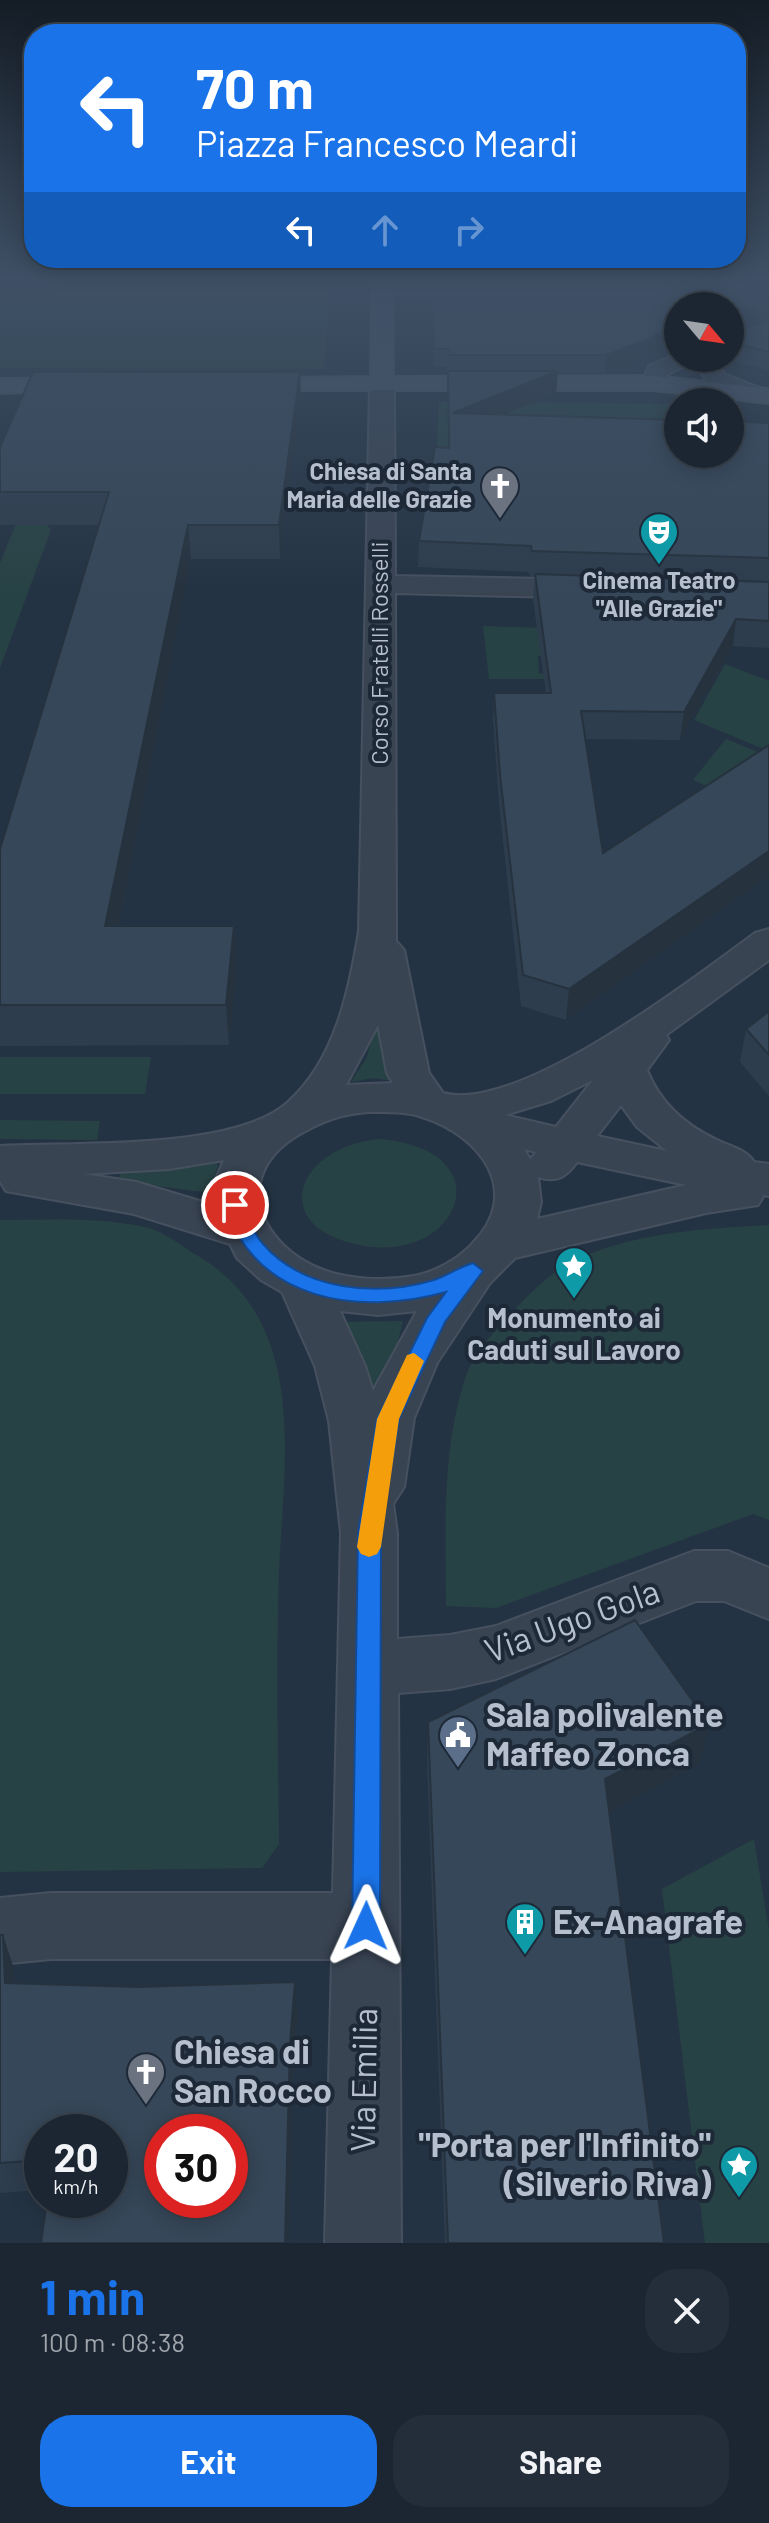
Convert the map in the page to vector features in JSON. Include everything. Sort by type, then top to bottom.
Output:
[{"type":"main road","points":[[0,386],[111,385]]},
{"type":"main road","points":[[221,385],[426,385]]},
{"type":"main road","points":[[669,385],[762,395]]},
{"type":"street","name":"Corso Fratelli Rosselli","points":[[287,1122],[333,1079],[352,1043],[373,970],[378,931],[382,385]]},
{"type":"street","points":[[733,385],[762,395]]},
{"type":"street","points":[[381,584],[628,591]]},
{"type":"street","name":"Corso Fratelli Rosselli","points":[[378,931],[408,1073],[414,1087],[447,1111]]},
{"type":"street","points":[[447,1111],[491,1104],[547,1087],[674,1012],[769,941]]},
{"type":"street","name":"Via Emilia","points":[[369,1533],[388,1419],[437,1318],[497,1243],[564,1145],[674,1012]]},
{"type":"street","points":[[625,1068],[637,1100],[663,1127],[712,1157],[769,1173]]},
{"type":"street","points":[[0,1161],[183,1152],[287,1122],[350,1099],[376,1097],[447,1111],[564,1145],[707,1175],[769,1180]]},
{"type":"street","points":[[447,1111],[493,1139],[510,1162],[518,1188],[497,1243]]},
{"type":"street","points":[[287,1122],[250,1154],[238,1178],[235,1205],[243,1231],[257,1251],[302,1282],[348,1294],[408,1294],[443,1285],[497,1243],[706,1197],[769,1192]]},
{"type":"street","points":[[0,1177],[105,1190],[243,1231]]},
{"type":"street","name":"Via Emilia","points":[[302,1282],[340,1366],[355,1421],[369,1533],[363,2243]]},
{"type":"street","name":"Via Ugo Gola","points":[[369,1668],[450,1662],[496,1652],[694,1576],[728,1576],[769,1594]]},
{"type":"street","points":[[0,1931],[51,1926],[366,1926]]},
{"type":"green space","points":[[439,402],[664,404],[664,432],[436,471]]},
{"type":"green space","points":[[21,511],[45,522],[51,530],[0,668],[0,563]]},
{"type":"green space","points":[[483,626],[543,628],[563,655],[538,656],[539,673],[547,674],[547,679],[489,679]]},
{"type":"green space","points":[[725,664],[769,681],[769,751],[694,720]]},
{"type":"green space","points":[[726,739],[768,756],[715,790],[693,780]]},
{"type":"green space","points":[[374,1030],[379,1030],[382,1056],[394,1081],[373,1078],[351,1082],[367,1057]]},
{"type":"green space","points":[[0,1057],[151,1057],[145,1094],[0,1094]]},
{"type":"green space","points":[[0,1120],[100,1121],[97,1140],[0,1139]]},
{"type":"green space","points":[[381,1139],[421,1148],[445,1164],[456,1184],[454,1205],[442,1225],[420,1240],[391,1247],[355,1244],[327,1234],[310,1220],[303,1204],[304,1186],[313,1170],[330,1155],[352,1144]]},
{"type":"green space","points":[[213,1159],[218,1165],[210,1189],[202,1192],[121,1181],[119,1177],[122,1167]]},
{"type":"green space","points":[[0,1220],[91,1220],[157,1231],[230,1281],[256,1314],[273,1353],[282,1394],[285,1438],[279,1571],[279,1844],[262,1868],[0,1872]]},
{"type":"green space","points":[[769,1225],[769,1520],[753,1514],[496,1608],[446,1606],[447,1490],[452,1432],[469,1368],[496,1330],[546,1279],[595,1252],[669,1234]]},
{"type":"green space","points":[[403,1321],[381,1409],[376,1412],[346,1322]]},
{"type":"green space","points":[[754,1839],[769,1931],[769,2243],[705,2243],[662,1889]]},
{"type":"building","points":[[27,385],[298,385],[279,525],[188,525],[105,926],[234,926],[226,1005],[0,1005],[0,849],[109,492],[0,492],[0,447]]},
{"type":"building","points":[[448,385],[524,385],[453,413],[664,420],[664,468],[744,468],[744,422],[769,423],[769,558],[532,551],[531,546],[419,541],[435,447],[449,448]]},
{"type":"building","points":[[535,574],[769,582],[769,621],[736,619],[684,712],[581,711],[603,853],[769,745],[769,851],[569,989],[523,975],[500,775],[494,693],[551,693]]},
{"type":"building","points":[[769,1011],[769,1055],[746,1029]]},
{"type":"building","name":"Ex-Anagrafe","points":[[635,1620],[709,1724],[605,1779],[664,2243],[448,2243],[428,1722]]},
{"type":"building","name":"Chiesa di San Rocco","points":[[0,1935],[3,1935],[5,1983],[137,1987],[295,1982],[290,2043],[285,2243],[41,2243],[44,2218],[128,2218],[128,2114],[24,2114],[24,2161],[0,2163]]},
{"type":"slow traffic","points":[[369,1547],[388,1419],[414,1361]]},
{"type":"place","name":"Chiesa di Santa Maria delle Grazie","points":[[500,520]]},
{"type":"place","name":"Cinema Teatro \"Alle Grazie\"","points":[[659,566]]},
{"type":"place","name":"Monumento ai Caduti sul Lavoro","points":[[574,1300]]},
{"type":"place","name":"Sala polivalente Maffeo Zonca","points":[[458,1769]]},
{"type":"place","name":"Ex-Anagrafe","points":[[525,1956]]},
{"type":"place","name":"Chiesa di San Rocco","points":[[146,2106]]},
{"type":"place","name":"\"Porta per l'Infinito\" (Silverio Riva)","points":[[739,2199]]},
{"type":"route","points":[[235,1205],[243,1231],[257,1251],[277,1268],[302,1282],[336,1293],[372,1297],[408,1294],[443,1285],[473,1271],[437,1318],[411,1366],[388,1419],[369,1533],[366,1926]]}]
